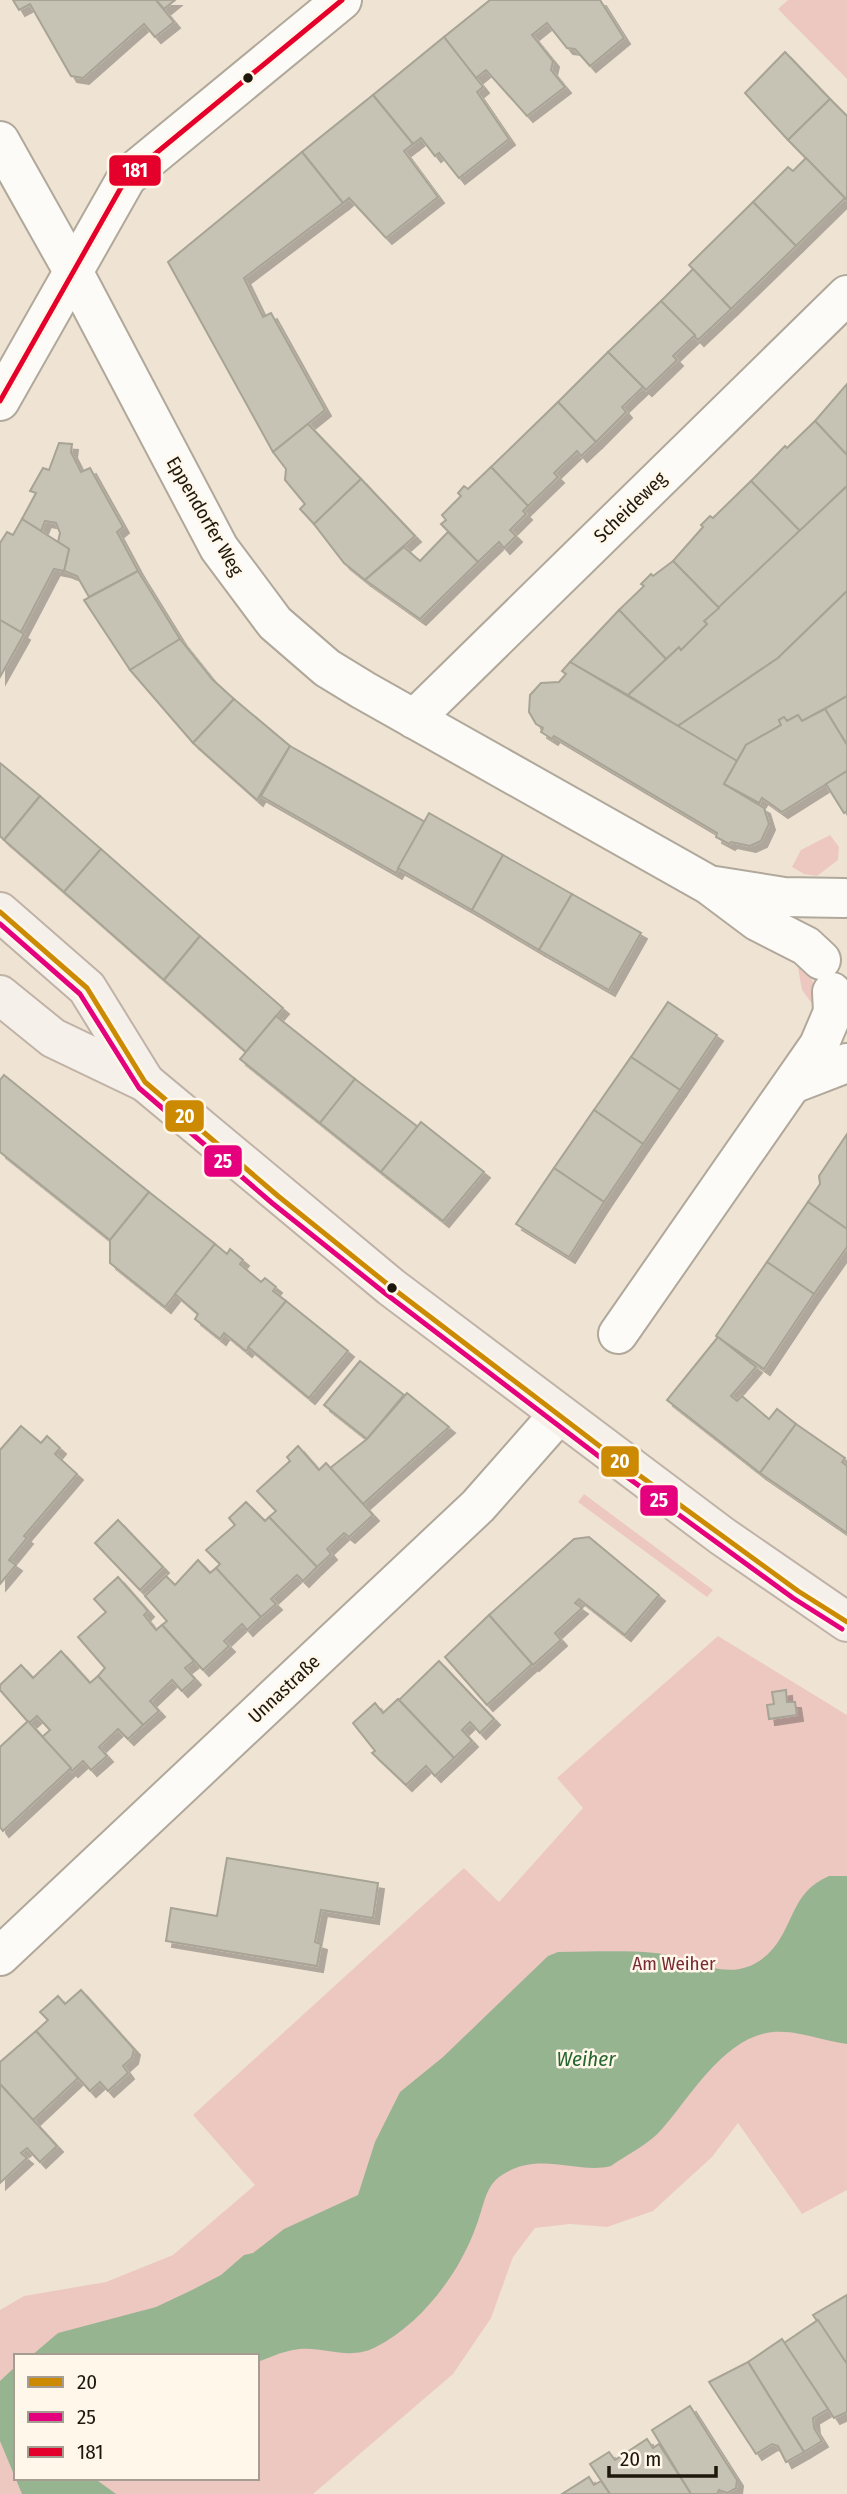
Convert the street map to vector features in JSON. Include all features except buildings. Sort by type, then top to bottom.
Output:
[{"type":"main road","points":[[0,912],[87,988],[145,1082]]},
{"type":"main road","points":[[0,995],[53,1038],[145,1082],[370,1270],[732,1544],[847,1622]]},
{"type":"street","points":[[0,401],[128,177],[342,0]]},
{"type":"street","name":"Eppendorfer Weg","points":[[0,141],[73,271],[219,548],[250,593],[291,638],[317,661],[414,719],[709,885],[758,921],[806,946],[833,987]]},
{"type":"street","name":"Scheideweg","points":[[414,719],[847,295]]},
{"type":"street","name":"Eppendorfer Weg","points":[[709,885],[784,897],[846,897]]},
{"type":"street","name":"Eppendorfer Weg","points":[[833,987],[825,926],[846,897]]},
{"type":"street","points":[[618,1334],[795,1083],[826,1033],[832,1012],[833,987]]},
{"type":"street","points":[[795,1083],[847,1063]]},
{"type":"street","name":"Unnastraße","points":[[0,1956],[478,1506],[559,1414]]},
{"type":"green space","points":[[788,0],[847,0],[847,79],[778,9]]},
{"type":"green space","points":[[830,835],[839,847],[838,860],[817,876],[804,874],[792,867],[801,850]]},
{"type":"green space","points":[[796,957],[813,982],[818,1012],[802,990]]},
{"type":"green space","points":[[584,1494],[713,1590],[707,1597],[578,1502]]},
{"type":"green space","name":"Am Weiher","points":[[718,1636],[847,1715],[847,2190],[802,2214],[738,2123],[712,2157],[653,2211],[607,2227],[570,2224],[535,2228],[513,2257],[491,2318],[453,2374],[313,2494],[0,2494],[0,2310],[24,2296],[106,2282],[173,2255],[255,2185],[193,2115],[464,1868],[499,1902],[583,1808],[557,1778]]},
{"type":"water","name":"Weiher","points":[[829,1876],[847,1876],[847,2044],[792,2033],[773,2032],[755,2036],[739,2044],[710,2070],[657,2134],[611,2166],[588,2168],[537,2164],[503,2174],[488,2191],[472,2238],[450,2277],[423,2312],[389,2340],[355,2353],[304,2349],[284,2352],[259,2361],[259,2354],[33,2354],[58,2333],[156,2307],[192,2290],[221,2275],[244,2255],[253,2253],[284,2229],[358,2195],[375,2142],[400,2092],[443,2057],[548,1956],[558,1952],[643,1952],[670,1956],[713,1968],[740,1969],[754,1964],[777,1944],[799,1901],[816,1883]]},
{"type":"water","points":[[14,2368],[14,2475],[0,2441],[0,2381]]},
{"type":"water","points":[[16,2480],[97,2480],[116,2494],[22,2494]]},
{"type":"transit line","name":"181","points":[[0,401],[127,177],[342,0]]},
{"type":"transit line","name":"20","points":[[0,912],[87,988],[145,1082],[278,1196],[391,1287],[610,1454],[798,1591],[847,1622]]},
{"type":"transit line","name":"25","points":[[0,924],[80,994],[139,1088],[272,1203],[386,1294],[605,1461],[793,1598],[842,1629]]}]
